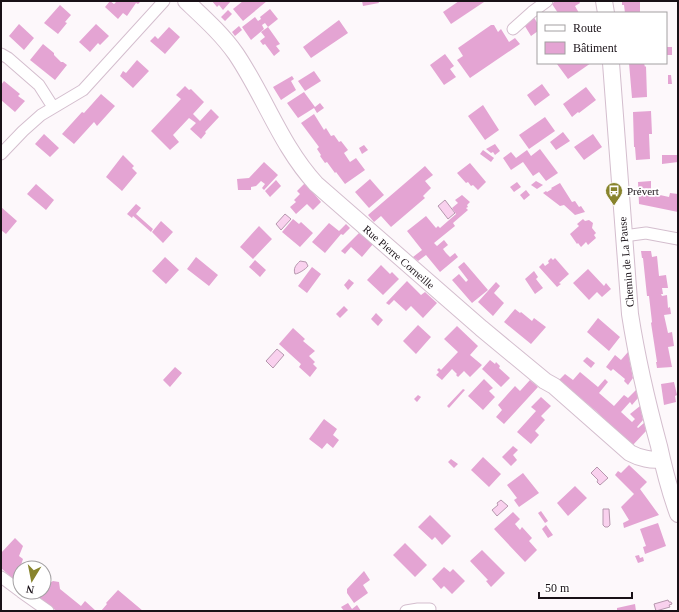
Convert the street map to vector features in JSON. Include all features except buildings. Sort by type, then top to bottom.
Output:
[{"type":"street","points":[[1,154],[41,115],[83,90],[164,1]]},
{"type":"street","name":"Rue Pierre Corneille","points":[[186,1],[225,39],[237,56],[286,144],[299,164],[316,184],[481,328],[545,381],[554,386],[630,453],[636,456],[656,460],[662,459]]},
{"type":"street","points":[[513,28],[547,1]]},
{"type":"street","points":[[604,1],[606,12]]},
{"type":"street","points":[[1,54],[8,58],[39,85],[53,107]]},
{"type":"street","name":"Chemin de La Pause","points":[[611,64],[630,314],[662,459],[678,514]]},
{"type":"street","points":[[624,236],[646,233],[678,239]]},
{"type":"street","points":[[1,577],[12,586]]},
{"type":"street","points":[[32,600],[48,611]]},
{"type":"street","points":[[406,611],[430,609]]},
{"type":"shaded area","points":[[445,200],[455,213],[448,219],[438,206]]},
{"type":"shaded area","points":[[285,214],[291,219],[281,230],[276,224]]},
{"type":"shaded area","points":[[300,261],[306,262],[308,266],[306,269],[295,274],[294,272],[296,265]]},
{"type":"shaded area","points":[[277,349],[284,355],[273,368],[266,361]]},
{"type":"shaded area","points":[[597,467],[608,478],[600,485],[597,482],[598,480],[591,473]]},
{"type":"shaded area","points":[[501,500],[508,506],[497,516],[492,510]]},
{"type":"shaded area","points":[[603,509],[609,509],[610,525],[608,527],[603,525]]},
{"type":"shaded area","points":[[668,600],[672,604],[669,605],[670,607],[656,611],[654,604]]},
{"type":"place","name":"Prévert","points":[[614,206]]}]
